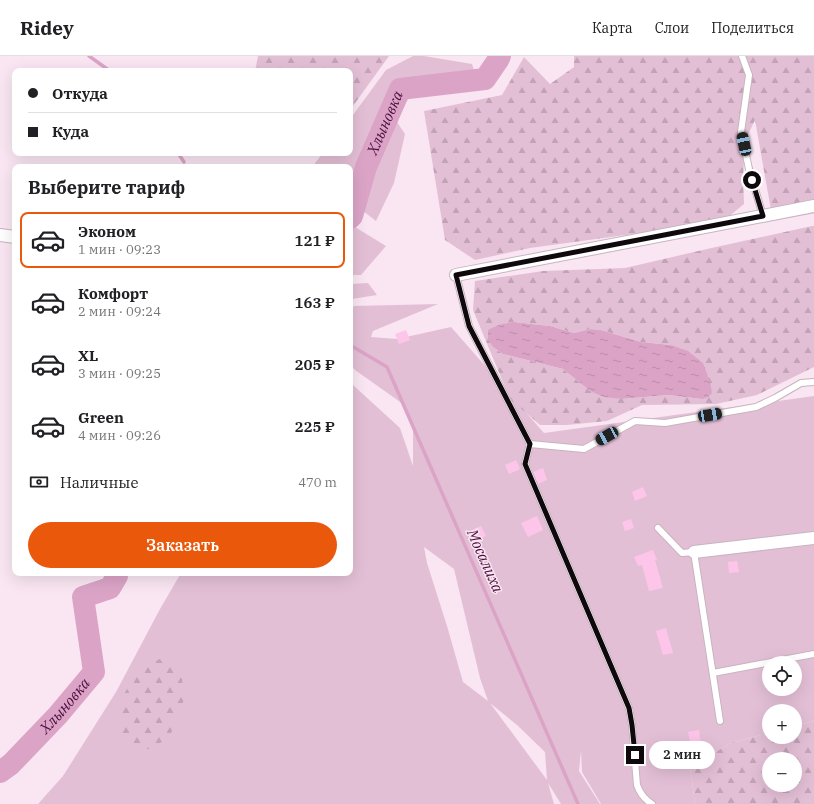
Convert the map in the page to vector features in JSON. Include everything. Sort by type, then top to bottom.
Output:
[{"type":"street","points":[[456,275],[814,206]]},
{"type":"street","points":[[0,235],[12,237]]},
{"type":"street","points":[[694,552],[814,538]]},
{"type":"lane","points":[[742,56],[749,75],[741,132],[749,168],[763,216]]},
{"type":"lane","points":[[456,275],[469,326],[530,444],[525,464],[629,708],[632,725],[637,785],[640,794],[652,804]]},
{"type":"lane","points":[[530,444],[584,449],[634,421],[665,423],[756,406],[775,398],[800,383],[814,382]]},
{"type":"lane","points":[[658,528],[682,553],[694,552],[720,721]]},
{"type":"lane","points":[[713,673],[814,654]]},
{"type":"green space","points":[[258,56],[389,56],[353,106],[353,68],[256,68]]},
{"type":"green space","points":[[413,56],[424,56],[472,64],[479,86],[440,94],[409,98],[395,119],[405,134],[394,183],[376,221],[353,203],[353,164],[314,164],[321,156],[353,156],[353,115],[386,70]]},
{"type":"green space","points":[[574,56],[814,56],[814,210],[805,214],[771,210],[755,120],[745,141],[743,179],[744,204],[727,218],[699,225],[530,248],[475,260],[445,240],[424,111],[502,95],[524,57],[550,84],[574,67]]},
{"type":"green space","points":[[353,226],[386,246],[361,275],[353,275]]},
{"type":"green space","points":[[814,226],[814,367],[757,395],[716,404],[642,405],[607,421],[567,425],[540,425],[510,399],[473,310],[475,281],[543,271],[625,268]],"holes":[[[514,322],[550,326],[574,333],[590,329],[601,330],[641,342],[671,345],[702,399],[668,395],[622,399],[590,391],[563,369],[503,354],[493,347],[505,323]]]},
{"type":"green space","points":[[368,283],[377,295],[353,299],[353,284]]},
{"type":"green space","points":[[438,304],[373,331],[371,337],[397,339],[451,327],[544,433],[814,396],[814,721],[802,724],[802,704],[762,704],[762,735],[731,743],[690,766],[695,804],[601,804],[582,772],[581,751],[579,771],[600,804],[561,804],[548,783],[554,804],[38,804],[63,776],[116,692],[179,576],[353,576],[353,385],[400,428],[413,466],[413,424],[403,404],[353,368],[354,306]],"holes":[[[424,547],[454,569],[480,678],[488,701],[463,682],[427,563]],[[490,703],[517,725],[545,752],[547,780]]]},
{"type":"green space","points":[[160,659],[173,666],[182,679],[184,695],[182,711],[176,725],[167,739],[149,749],[133,750],[125,743],[120,728],[120,702],[137,673],[150,663]]},
{"type":"green space","points":[[814,721],[814,804],[695,804],[690,766],[731,743],[762,735],[762,744],[802,744],[802,724]]},
{"type":"water","points":[[514,322],[550,326],[574,333],[590,329],[601,330],[641,342],[671,345],[688,351],[703,363],[710,382],[712,393],[708,397],[702,399],[668,395],[622,399],[604,397],[590,391],[563,369],[503,354],[493,347],[488,339],[488,330],[501,324]]},
{"type":"building","points":[[406,330],[410,340],[399,344],[395,334]]},
{"type":"building","points":[[516,460],[520,469],[509,474],[505,465]]},
{"type":"building","points":[[543,468],[547,480],[538,484],[533,472]]},
{"type":"building","points":[[643,487],[647,496],[635,501],[632,492]]},
{"type":"building","points":[[537,516],[543,530],[528,537],[521,523]]},
{"type":"building","points":[[631,519],[634,528],[625,531],[622,522]]},
{"type":"building","points":[[481,526],[486,536],[476,541],[472,530]]},
{"type":"building","points":[[653,550],[657,560],[655,560],[663,588],[649,591],[642,565],[638,566],[634,557]]},
{"type":"building","points":[[737,561],[739,572],[729,573],[728,562]]},
{"type":"building","points":[[666,628],[673,653],[663,655],[656,631]]},
{"type":"building","points":[[699,730],[701,745],[691,746],[688,732]]},
{"type":"waterway","points":[[89,56],[106,68]]},
{"type":"waterway","name":"Хлыновка","points":[[353,212],[366,167],[400,89],[485,79],[500,56]]},
{"type":"waterway","points":[[180,156],[184,162]]},
{"type":"waterway","name":"Мосалиха","points":[[353,347],[387,367],[578,804]]},
{"type":"waterway","name":"Хлыновка","points":[[0,772],[11,764],[58,715],[94,672],[83,597],[110,588],[117,576]]},
{"type":"route","points":[[635,755],[629,708],[525,464],[530,444],[469,326],[456,275],[763,216],[752,180]]}]
